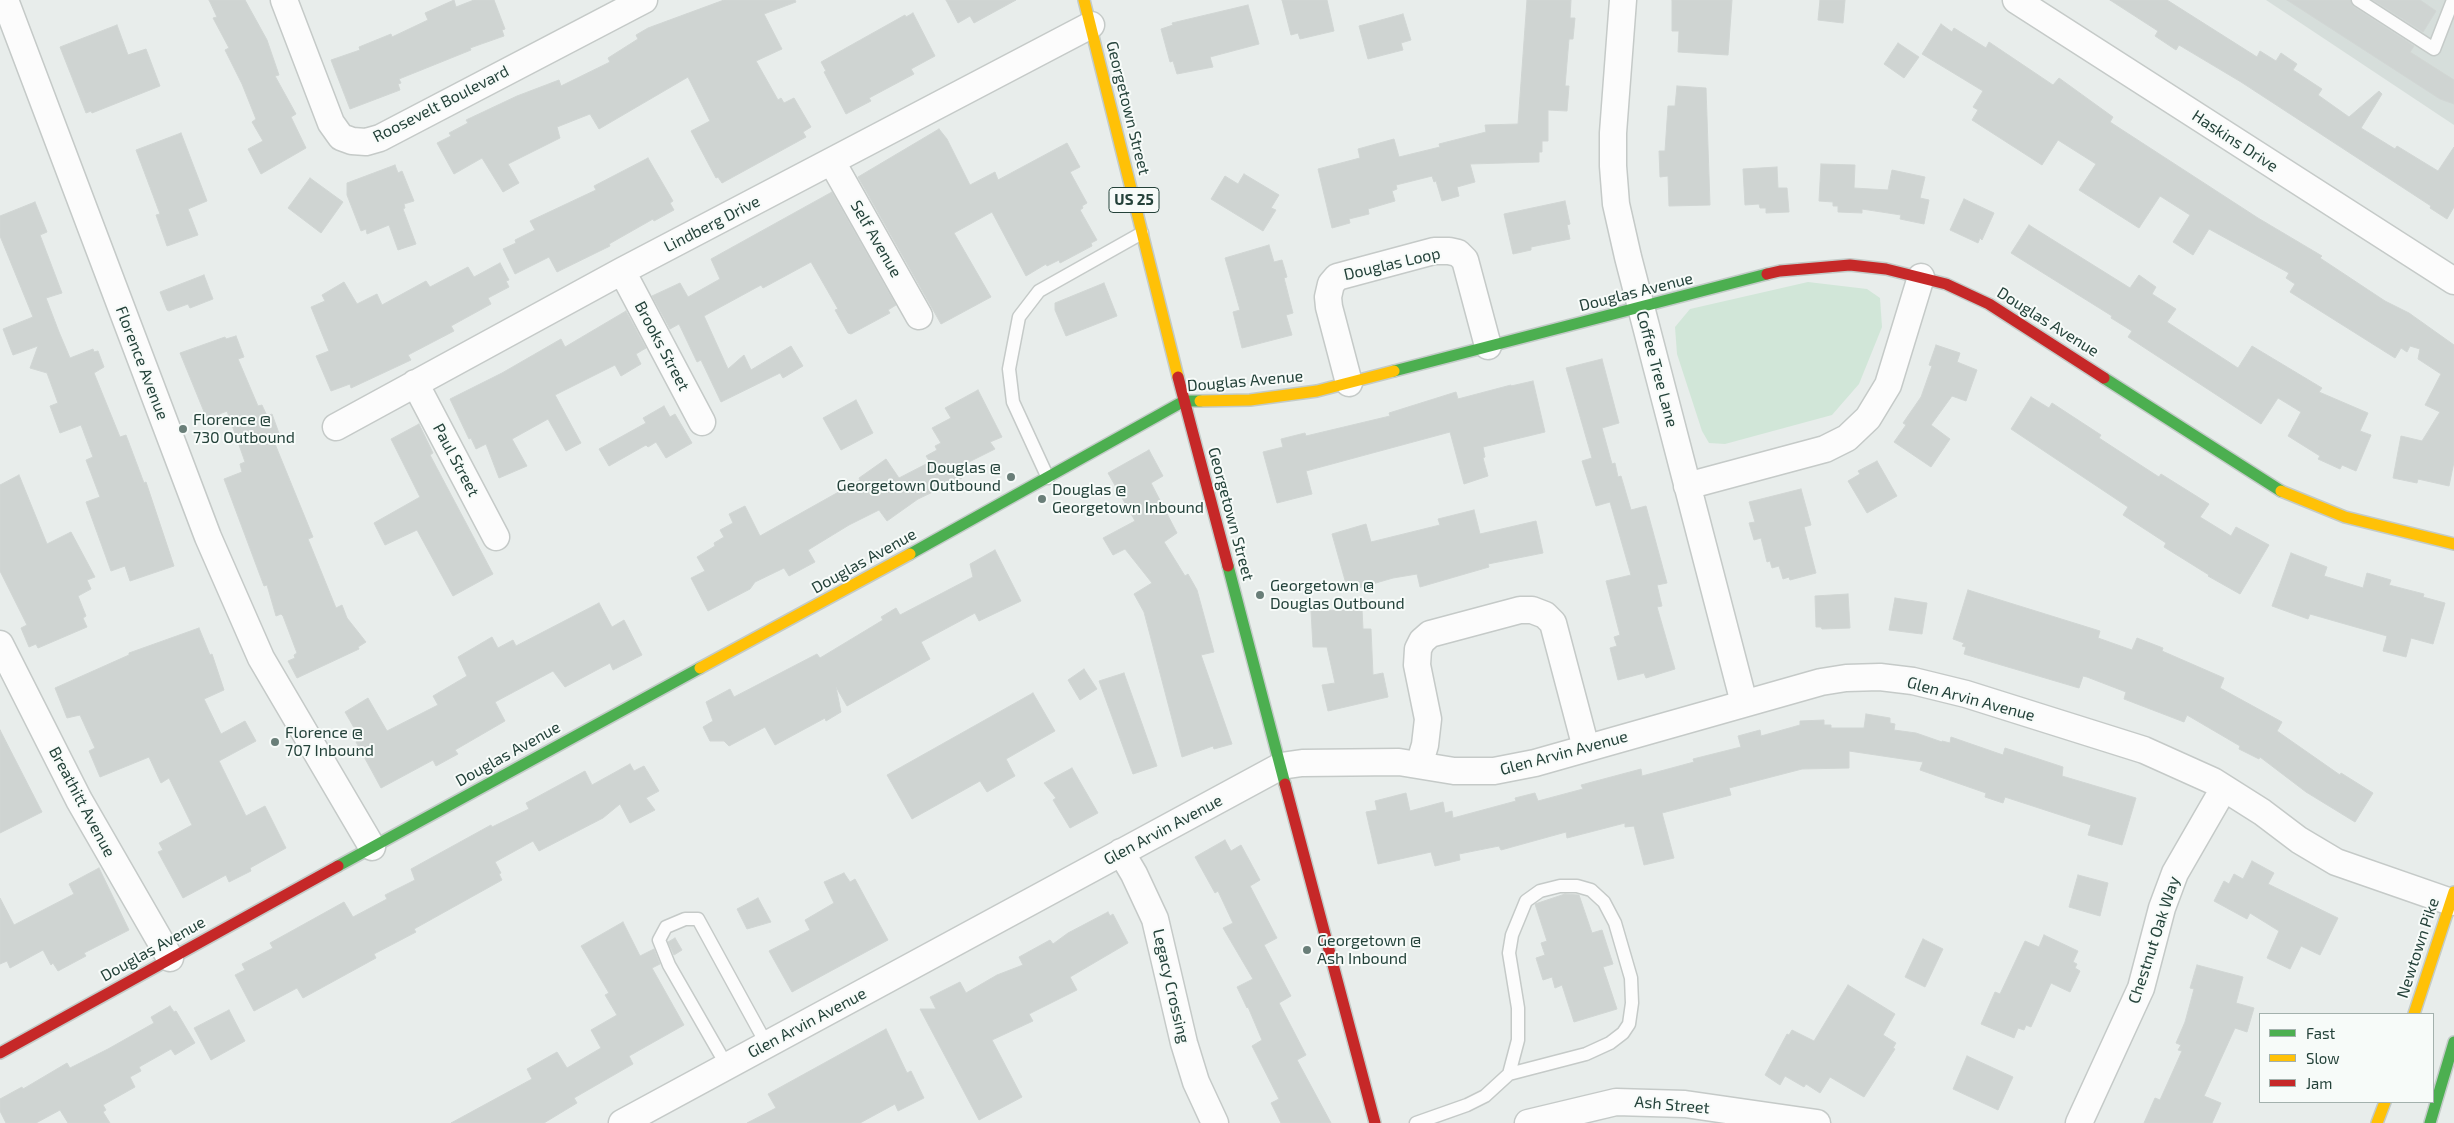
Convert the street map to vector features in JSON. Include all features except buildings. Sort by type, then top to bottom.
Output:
[{"type":"street","name":"Florence Avenue","points":[[5,0],[208,536],[261,658],[372,847]]},
{"type":"street","name":"Roosevelt Boulevard","points":[[284,0],[331,123],[341,136],[352,141],[366,142],[380,138],[644,0]]},
{"type":"street","name":"Coffee Tree Lane","points":[[1623,0],[1613,134],[1616,204],[1744,703]]},
{"type":"street","name":"Haskins Drive","points":[[2016,0],[2454,282]]},
{"type":"street","name":"Lindberg Drive","points":[[336,427],[622,271],[832,162],[1087,6]]},
{"type":"street","name":"Georgetown Street","points":[[1087,6],[1184,401],[1375,1123]]},
{"type":"street","name":"Self Avenue","points":[[832,162],[919,316]]},
{"type":"street","name":"Douglas Loop","points":[[1348,383],[1329,307],[1328,297],[1331,284],[1337,276],[1425,253],[1449,251],[1458,253],[1465,260],[1488,346]]},
{"type":"street","name":"Douglas Avenue","points":[[0,1053],[372,847],[1048,478],[1184,401],[1280,397],[1317,391],[1780,271],[1818,266],[1850,265],[1886,269],[1921,276],[1946,284],[1989,304],[2279,490],[2306,503],[2345,517],[2454,544]]},
{"type":"street","name":"Brooks Street","points":[[622,271],[702,422]]},
{"type":"street","points":[[1687,486],[1825,449],[1847,438],[1868,418],[1888,385],[1921,276]]},
{"type":"street","name":"Paul Street","points":[[415,383],[496,537]]},
{"type":"street","points":[[1419,765],[1425,745],[1428,718],[1418,665],[1418,649],[1422,641],[1430,634],[1520,610],[1532,610],[1545,615],[1552,623],[1586,748]]},
{"type":"street","name":"Breathitt Avenue","points":[[0,644],[79,800],[170,958]]},
{"type":"street","name":"Glen Arvin Avenue","points":[[622,1123],[1280,766],[1302,762],[1399,762],[1454,771],[1494,771],[1535,763],[1744,703],[1821,682],[1846,678],[1880,677],[1913,681],[1966,694],[2144,750],[2224,788],[2262,812],[2299,840],[2336,862],[2452,897]]},
{"type":"street","name":"Chestnut Oak Way","points":[[2079,1123],[2141,988],[2162,908],[2175,873],[2224,788]]},
{"type":"street","name":"Legacy Crossing","points":[[1121,852],[1134,874],[1155,919],[1184,1042],[1196,1082],[1215,1123]]},
{"type":"street","name":"Newtown Pike","points":[[2414,1013],[2452,897]]},
{"type":"street","points":[[2430,1123],[2454,1042]]},
{"type":"street","name":"Ash Street","points":[[1528,1123],[1616,1102],[1685,1114],[1817,1123]]},
{"type":"street","points":[[2378,1123],[2384,1103]]},
{"type":"lane","points":[[2358,0],[2434,49],[2454,0]]},
{"type":"lane","points":[[1048,478],[1013,402],[1010,369],[1019,318],[1039,291],[1142,233]]},
{"type":"lane","points":[[1416,1123],[1467,1105],[1485,1096],[1509,1074],[1586,1054],[1610,1043],[1623,1033],[1629,1024],[1632,1003],[1631,978],[1615,923],[1604,902],[1591,890],[1577,886],[1560,886],[1540,891],[1526,901],[1519,914],[1509,953],[1518,1008],[1518,1040],[1509,1074]]},
{"type":"lane","points":[[726,1066],[669,965],[659,940],[666,927],[685,919],[698,919],[767,1045]]},
{"type":"shaded area","points":[[2266,0],[2454,0],[2454,125]]},
{"type":"green space","points":[[1808,282],[1867,289],[1880,298],[1882,327],[1859,384],[1832,415],[1725,444],[1709,443],[1702,431],[1677,354],[1675,327],[1690,309]]},
{"type":"traffic: fast","points":[[1394,371],[1767,274]]},
{"type":"traffic: fast","points":[[2104,378],[2281,491]]},
{"type":"traffic: fast","points":[[910,554],[1184,401],[1200,401]]},
{"type":"traffic: fast","points":[[1228,566],[1285,784]]},
{"type":"traffic: fast","points":[[338,866],[700,668]]},
{"type":"traffic: fast","points":[[2430,1123],[2454,1042]]},
{"type":"traffic: slow","points":[[1084,0],[1178,377]]},
{"type":"traffic: slow","points":[[1200,401],[1250,400],[1317,391],[1394,371]]},
{"type":"traffic: slow","points":[[2281,491],[2345,517],[2454,544]]},
{"type":"traffic: slow","points":[[700,668],[910,554]]},
{"type":"traffic: slow","points":[[2414,1013],[2454,892]]},
{"type":"traffic: slow","points":[[2377,1123],[2385,1103]]},
{"type":"traffic: jam","points":[[1767,274],[1780,271],[1850,265],[1886,269],[1946,284],[1989,304],[2104,378]]},
{"type":"traffic: jam","points":[[1178,377],[1228,566]]},
{"type":"traffic: jam","points":[[1285,784],[1375,1123]]},
{"type":"traffic: jam","points":[[0,1053],[338,866]]},
{"type":"place","name":"Florence @ 730 Outbound","points":[[183,429]]},
{"type":"place","name":"Douglas @ Georgetown Outbound","points":[[1011,477]]},
{"type":"place","name":"Douglas @ Georgetown Inbound","points":[[1042,499]]},
{"type":"place","name":"Georgetown @ Douglas Outbound","points":[[1260,595]]},
{"type":"place","name":"Florence @ 707 Inbound","points":[[275,742]]},
{"type":"place","name":"Georgetown @ Ash Inbound","points":[[1307,950]]}]
